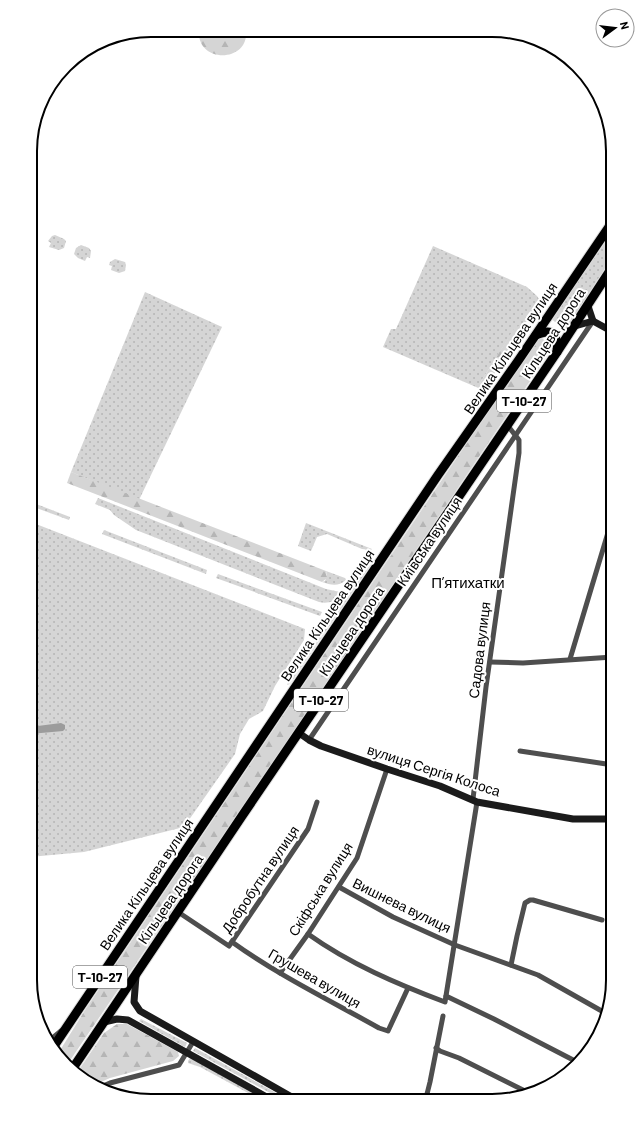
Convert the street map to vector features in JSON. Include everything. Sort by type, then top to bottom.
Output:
[{"type":"highway","name":"Велика Кільцева вулиця","points":[[67,1027],[438,475],[536,335],[606,231]]},
{"type":"highway","name":"Кільцева дорога","points":[[75,1065],[558,352],[606,277]]},
{"type":"highway","points":[[536,335],[545,331],[554,335],[557,339],[558,352]]},
{"type":"highway","name":"Т-10-27","points":[[56,1043],[67,1027]]},
{"type":"main road","points":[[588,306],[593,321],[606,328]]},
{"type":"main road","points":[[575,326],[593,321]]},
{"type":"main road","name":"вулиця Сергія Колоса","points":[[299,733],[309,740],[386,769],[440,786],[475,800],[573,820],[606,819]]},
{"type":"main road","points":[[136,975],[134,996],[137,1007],[140,1011],[286,1094]]},
{"type":"main road","points":[[104,1022],[117,1019],[128,1020],[261,1094]]},
{"type":"street","points":[[508,426],[516,435],[593,321]]},
{"type":"street","name":"Садова вулиця","points":[[408,988],[446,1002],[469,846],[490,662],[519,452],[519,440],[516,435]]},
{"type":"street","name":"Київська вулиця","points":[[309,740],[516,435]]},
{"type":"street","points":[[570,659],[606,539]]},
{"type":"street","points":[[490,662],[523,663],[606,657]]},
{"type":"street","points":[[520,751],[606,764]]},
{"type":"street","name":"Скіфська вулиця","points":[[280,973],[308,934],[357,858],[386,769]]},
{"type":"street","name":"Добробутна вулиця","points":[[231,944],[308,829],[317,802]]},
{"type":"street","name":"Вишнева вулиця","points":[[339,887],[393,917],[455,945],[538,975],[602,1011]]},
{"type":"street","points":[[511,965],[525,902],[528,900],[533,900],[602,920]]},
{"type":"street","name":"Грушева вулиця","points":[[178,912],[280,973],[379,1028],[388,1031],[408,988]]},
{"type":"street","points":[[308,934],[352,962],[408,988]]},
{"type":"street","points":[[446,996],[574,1060]]},
{"type":"street","points":[[427,1094],[443,1016]]},
{"type":"street","points":[[53,1038],[67,1027]]},
{"type":"street","points":[[106,1085],[179,1065],[193,1042]]},
{"type":"street","points":[[436,1048],[522,1090]]},
{"type":"green space","points":[[200,37],[245,37],[245,42],[240,49],[232,54],[222,55],[213,54],[206,49],[200,41]]},
{"type":"green space","points":[[55,235],[66,241],[64,248],[59,250],[49,247],[51,243],[48,241]]},
{"type":"green space","points":[[606,241],[606,267],[566,329],[551,319]]},
{"type":"green space","points":[[81,245],[89,248],[91,251],[90,258],[87,257],[85,261],[78,258],[74,254],[76,248]]},
{"type":"green space","points":[[433,246],[527,287],[541,302],[524,325],[515,328],[480,383],[483,390],[383,347],[391,329],[396,329]]},
{"type":"green space","points":[[115,259],[125,262],[125,271],[119,273],[111,270],[112,266],[109,265],[110,262]]},
{"type":"green space","points":[[145,292],[222,327],[139,500],[71,472]]},
{"type":"green space","points":[[524,325],[511,351],[483,390],[480,383],[515,327]]},
{"type":"green space","points":[[540,337],[553,346],[551,350],[313,703],[298,693]]},
{"type":"green space","points":[[71,472],[326,571],[327,578],[322,582],[67,483]]},
{"type":"green space","points":[[98,498],[326,589],[340,592],[340,595],[331,602],[319,602],[136,530],[114,515],[110,510],[95,504]]},
{"type":"green space","points":[[37,504],[70,517],[69,520],[37,508]]},
{"type":"green space","points":[[306,523],[372,549],[362,549],[327,534],[317,537],[311,551],[298,546]]},
{"type":"green space","points":[[37,524],[305,629],[304,640],[275,686],[263,711],[249,719],[240,734],[235,754],[184,827],[84,852],[37,856]]},
{"type":"green space","points":[[104,530],[207,570],[206,574],[102,534]]},
{"type":"green space","points":[[372,563],[290,684],[287,685],[291,676],[357,580]]},
{"type":"green space","points":[[326,571],[345,578],[346,580],[340,584],[334,585],[322,582],[325,581],[327,575]]},
{"type":"green space","points":[[218,574],[322,612],[320,616],[216,578]]},
{"type":"green space","points":[[296,696],[311,706],[70,1060],[61,1049],[85,1010]]},
{"type":"green space","points":[[141,1019],[187,1043],[185,1047],[139,1021]]},
{"type":"green space","points":[[117,1024],[127,1024],[178,1052],[179,1056],[173,1061],[110,1078],[101,1082],[80,1069],[104,1033]]},
{"type":"green space","points":[[195,1048],[278,1094],[272,1094],[193,1051]]},
{"type":"green space","points":[[190,1058],[255,1094],[250,1094],[200,1067],[188,1063]]},
{"type":"shaded area","points":[[61,723],[65,725],[65,729],[63,731],[37,733],[37,726]]},
{"type":"district","name":"Пʼятихатки","points":[[468,582]]}]
